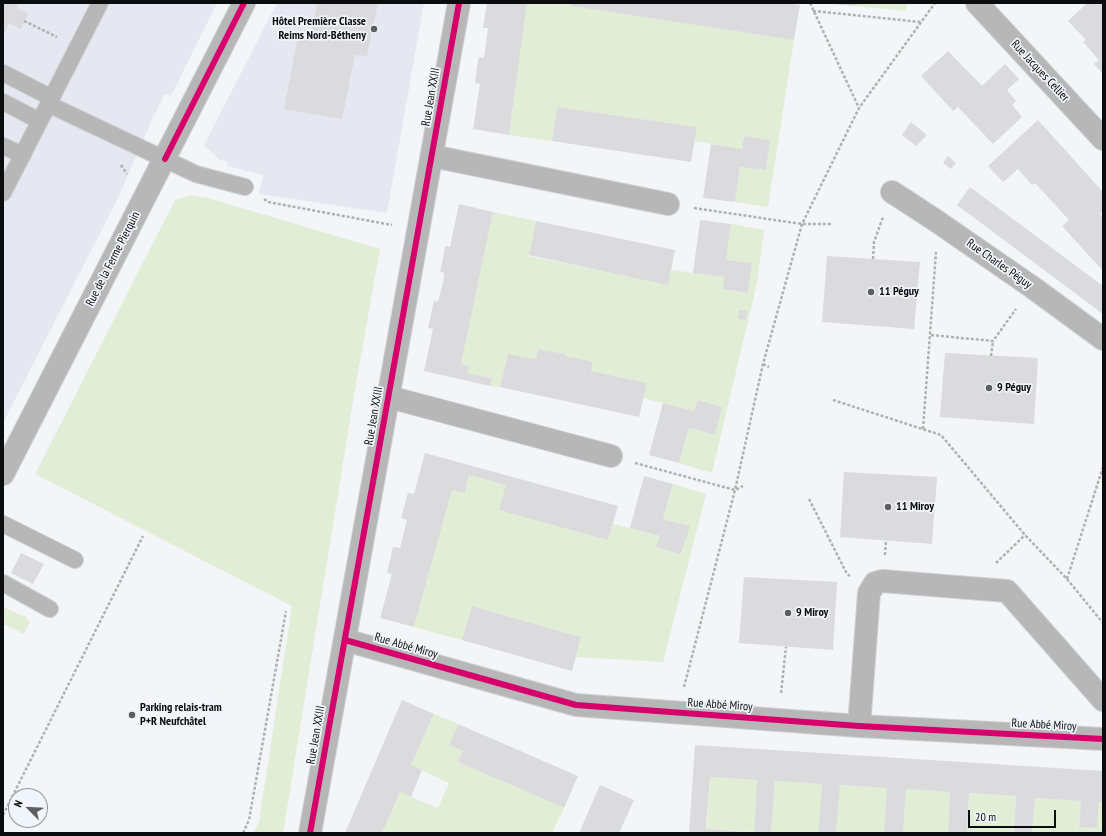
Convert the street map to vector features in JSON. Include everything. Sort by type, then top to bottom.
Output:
[{"type":"street","name":"Rue de la Ferme Pierquin","points":[[3,474],[244,3]]},
{"type":"street","name":"Rue Jean XXIII","points":[[310,833],[459,3]]},
{"type":"street","name":"Rue Jacques Cellier","points":[[977,3],[1103,139]]},
{"type":"street","points":[[432,156],[668,204]]},
{"type":"street","name":"Rue Charles Péguy","points":[[892,192],[1032,287],[1103,339]]},
{"type":"street","points":[[388,397],[611,456]]},
{"type":"street","points":[[859,726],[869,593],[875,583],[882,581],[1007,591],[1103,700]]},
{"type":"street","name":"Rue Abbé Miroy","points":[[345,640],[576,705],[859,726],[1103,739]]},
{"type":"lane","points":[[3,193],[100,3]]},
{"type":"lane","points":[[3,74],[50,101],[196,174],[245,187]]},
{"type":"lane","points":[[3,102],[40,121]]},
{"type":"lane","points":[[3,146],[22,155]]},
{"type":"lane","points":[[3,524],[75,560]]},
{"type":"lane","points":[[3,583],[50,609]]},
{"type":"path","points":[[810,3],[859,108]]},
{"type":"path","points":[[677,712],[735,490],[763,364],[802,224],[859,108],[935,3]]},
{"type":"path","points":[[813,10],[921,22]]},
{"type":"path","points":[[24,21],[58,37]]},
{"type":"path","points":[[119,161],[129,178]]},
{"type":"path","points":[[245,187],[268,202],[418,230]]},
{"type":"path","points":[[873,259],[874,242],[892,192]]},
{"type":"path","points":[[668,204],[802,224],[832,224]]},
{"type":"path","points":[[923,429],[931,335],[936,246],[935,220]]},
{"type":"path","points":[[991,356],[993,341],[1032,287]]},
{"type":"path","points":[[931,335],[993,341]]},
{"type":"path","points":[[763,364],[769,367]]},
{"type":"path","points":[[833,400],[941,435],[1025,535],[1067,579],[1103,623]]},
{"type":"path","points":[[611,456],[735,490],[743,486]]},
{"type":"path","points":[[1067,579],[1103,467]]},
{"type":"path","points":[[809,499],[847,574],[869,593]]},
{"type":"path","points":[[984,590],[988,571],[1025,535]]},
{"type":"path","points":[[3,815],[143,536]]},
{"type":"path","points":[[243,833],[249,820],[286,611]]},
{"type":"path","points":[[779,720],[786,647]]},
{"type":"shaded area","points":[[3,3],[217,3],[171,96],[165,94],[153,117],[118,198],[3,423]]},
{"type":"shaded area","points":[[277,3],[424,3],[387,213],[259,194],[263,175],[227,166],[228,162],[220,160],[204,145]]},
{"type":"green space","points":[[527,3],[572,3],[572,6],[794,40],[768,207],[735,202],[740,167],[766,170],[770,140],[744,136],[742,149],[695,141],[697,127],[557,107],[552,141],[509,135]]},
{"type":"green space","points":[[856,3],[907,3],[906,11],[856,6]]},
{"type":"green space","points":[[191,195],[208,198],[380,249],[354,395],[283,833],[253,833],[259,822],[292,606],[35,474],[175,200]]},
{"type":"green space","points":[[493,212],[536,221],[529,256],[667,284],[671,270],[724,277],[723,289],[748,293],[752,263],[726,260],[731,224],[764,230],[757,283],[712,473],[679,463],[689,428],[714,435],[722,407],[698,400],[694,411],[643,398],[647,383],[591,371],[593,362],[565,356],[565,354],[539,349],[536,359],[508,354],[500,387],[490,386],[491,378],[467,373],[469,365],[461,364]]},
{"type":"green space","points":[[469,475],[506,485],[581,532],[608,540],[613,524],[660,536],[657,547],[681,554],[689,526],[663,519],[673,484],[706,494],[663,662],[576,657],[581,637],[472,606],[462,640],[414,627],[452,490],[465,493]]},
{"type":"green space","points":[[3,607],[25,616],[30,622],[24,634],[3,624]]},
{"type":"green space","points":[[434,714],[458,724],[449,745],[463,751],[458,762],[564,808],[552,833],[382,833],[400,792],[438,808],[449,783],[411,765]]},
{"type":"green space","points":[[710,777],[757,780],[754,832],[707,829]]},
{"type":"green space","points":[[775,781],[822,784],[818,833],[771,833]]},
{"type":"green space","points":[[840,785],[887,788],[884,833],[836,833]]},
{"type":"green space","points":[[906,789],[950,792],[948,833],[903,833]]},
{"type":"green space","points":[[969,793],[1016,796],[1014,833],[967,833]]},
{"type":"green space","points":[[1035,798],[1081,801],[1079,827],[1097,828],[1099,802],[1103,802],[1103,833],[1032,833]]},
{"type":"building","points":[[3,3],[19,3],[17,8],[28,14],[21,29],[9,23],[3,35]]},
{"type":"building","points":[[317,3],[378,3],[367,56],[355,55],[342,119],[284,109],[299,31],[311,34]]},
{"type":"building","points":[[487,3],[527,3],[509,135],[473,129],[480,84],[475,83],[478,61],[479,57],[484,58],[488,28],[483,28]]},
{"type":"building","points":[[572,3],[786,3],[800,5],[794,40],[571,6]]},
{"type":"building","points":[[856,3],[856,6],[834,4]]},
{"type":"building","points":[[1087,3],[1103,3],[1103,74],[1094,64],[1099,60],[1083,42],[1086,40],[1068,21]]},
{"type":"building","points":[[948,51],[982,86],[1005,64],[1019,79],[1007,90],[1016,101],[1012,105],[1022,117],[993,144],[958,107],[953,111],[921,76]]},
{"type":"building","points":[[557,107],[697,127],[691,162],[552,141]]},
{"type":"building","points":[[1038,120],[1103,192],[1103,211],[1100,214],[1103,217],[1103,271],[1062,226],[1069,220],[1035,183],[1032,185],[1018,169],[1003,182],[988,166]]},
{"type":"building","points":[[911,122],[927,135],[916,146],[902,135]]},
{"type":"building","points":[[744,136],[770,140],[766,170],[740,167],[735,202],[703,198],[711,144],[742,149]]},
{"type":"building","points":[[948,156],[956,163],[951,169],[943,163]]},
{"type":"building","points":[[970,187],[1103,286],[1103,314],[957,205]]},
{"type":"building","points":[[459,204],[493,212],[461,364],[469,365],[467,373],[492,378],[490,386],[424,371],[433,329],[428,328],[434,301],[438,302],[444,278],[444,273],[440,271],[445,246],[450,247]]},
{"type":"building","points":[[700,220],[731,224],[726,260],[752,263],[748,293],[723,289],[724,277],[693,273]]},
{"type":"building","points":[[536,221],[675,250],[668,285],[529,255]]},
{"type":"building","name":"11 Péguy","points":[[827,256],[920,262],[914,329],[822,322]]},
{"type":"building","points":[[739,310],[747,311],[746,320],[738,319]]},
{"type":"building","points":[[538,349],[566,354],[565,356],[593,362],[591,371],[647,383],[639,417],[500,387],[508,354],[536,359]]},
{"type":"building","name":"9 Péguy","points":[[945,353],[1038,358],[1034,424],[940,417]]},
{"type":"building","points":[[698,400],[722,407],[715,435],[689,428],[679,463],[649,455],[663,403],[694,411]]},
{"type":"building","points":[[425,453],[618,506],[608,540],[499,510],[506,485],[469,475],[465,493],[452,490],[414,627],[380,618],[392,574],[387,573],[393,547],[400,548],[407,520],[401,518],[406,499],[408,493],[414,494]]},
{"type":"building","name":"11 Miroy","points":[[844,472],[937,477],[932,544],[840,537]]},
{"type":"building","points":[[644,476],[673,484],[663,519],[690,526],[681,554],[656,547],[660,536],[630,528]]},
{"type":"building","points":[[21,553],[44,564],[33,584],[11,573]]},
{"type":"building","name":"9 Miroy","points":[[744,577],[837,582],[833,650],[739,643]]},
{"type":"building","points":[[472,606],[581,637],[572,671],[462,640]]},
{"type":"building","points":[[402,700],[434,714],[411,765],[422,770],[411,797],[400,792],[382,833],[345,833]]},
{"type":"building","points":[[458,724],[578,776],[564,808],[458,762],[463,751],[449,745]]},
{"type":"building","points":[[695,745],[1103,771],[1103,802],[1099,802],[1097,828],[1079,827],[1081,801],[1035,798],[1032,833],[1014,833],[1016,796],[969,793],[967,833],[948,833],[950,792],[906,789],[903,833],[884,833],[887,788],[840,785],[836,833],[818,833],[822,784],[775,781],[771,833],[754,833],[757,780],[710,777],[706,829],[747,833],[689,833]]},
{"type":"building","points":[[600,785],[634,800],[619,833],[579,833]]},
{"type":"cycle path","points":[[165,159],[244,3]]},
{"type":"cycle path","points":[[310,833],[459,3]]},
{"type":"cycle path","points":[[345,640],[576,705],[859,726],[1103,739]]},
{"type":"place","name":"Hôtel Première Classe Reims Nord-Bétheny","points":[[374,29]]},
{"type":"place","name":"11 Péguy","points":[[871,292]]},
{"type":"place","name":"9 Péguy","points":[[989,388]]},
{"type":"place","name":"11 Miroy","points":[[888,507]]},
{"type":"place","name":"9 Miroy","points":[[788,613]]},
{"type":"place","name":"Parking relais-tram P+R Neufchâtel","points":[[132,715]]}]
